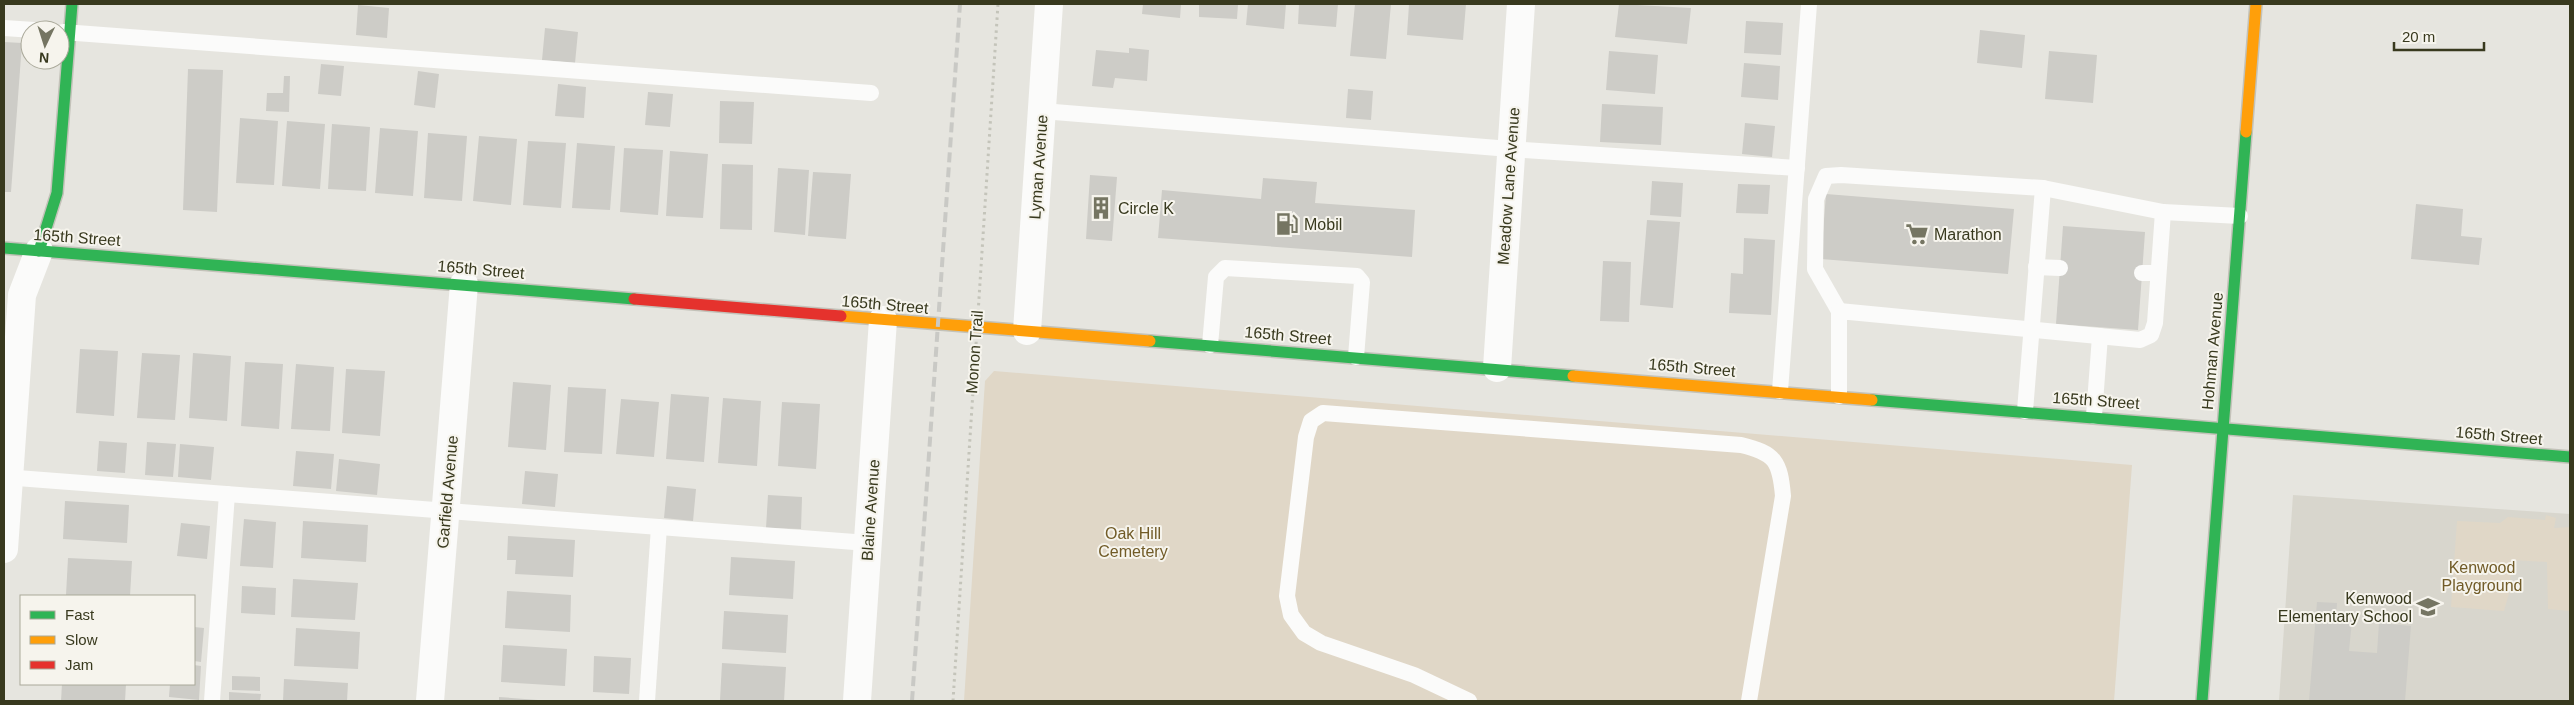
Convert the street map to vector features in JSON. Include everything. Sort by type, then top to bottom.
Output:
[{"type":"main road","points":[[68,20],[72,4]]},
{"type":"main road","name":"Hohman Avenue","points":[[2202,701],[2256,4]]},
{"type":"main road","points":[[39,250],[57,193],[63,70]]},
{"type":"main road","name":"165th Street","points":[[4,248],[2094,416],[2570,457]]},
{"type":"street","name":"Lyman Avenue","points":[[1026,331],[1049,4]]},
{"type":"street","name":"Meadow Lane Avenue","points":[[1497,368],[1510,148],[1521,4]]},
{"type":"street","points":[[4,549],[6,477],[22,295],[39,250]]},
{"type":"street","name":"Garfield Avenue","points":[[430,701],[464,284]]},
{"type":"street","name":"Blaine Avenue","points":[[857,701],[883,320]]},
{"type":"lane","points":[[1780,391],[1809,4]]},
{"type":"lane","points":[[4,28],[20,29]]},
{"type":"lane","points":[[70,32],[870,93]]},
{"type":"lane","points":[[1042,111],[1510,148],[1797,168]]},
{"type":"lane","points":[[1839,396],[1840,311],[1815,269],[1816,199],[1826,176],[1841,175],[2043,188],[2163,212],[2240,216]]},
{"type":"lane","points":[[2025,411],[2030,330],[2043,188]]},
{"type":"lane","points":[[1840,311],[2140,340],[2151,335],[2155,324],[2150,273],[2163,212]]},
{"type":"lane","points":[[2036,267],[2060,268]]},
{"type":"lane","points":[[1210,346],[1216,278],[1225,268],[1357,276],[1362,282],[1356,357]]},
{"type":"lane","points":[[2094,416],[2100,336]]},
{"type":"lane","points":[[1469,701],[1414,675],[1321,643],[1304,633],[1291,615],[1287,596],[1306,437],[1311,422],[1323,413],[1740,446],[1762,450],[1774,460],[1781,476],[1783,496],[1749,701]]},
{"type":"lane","points":[[6,477],[868,543]]},
{"type":"lane","points":[[212,701],[227,494]]},
{"type":"lane","points":[[647,701],[659,527]]},
{"type":"path","name":"Monon Trail","points":[[953,701],[998,4]]},
{"type":"shaded area","name":"Kenwood Elementary School","points":[[2293,495],[2570,514],[2570,701],[2279,701]]},
{"type":"green space","name":"Oak Hill Cemetery","points":[[994,371],[2132,465],[2114,701],[964,701],[985,381]]},
{"type":"green space","name":"Kenwood Playground","points":[[2546,515],[2556,518],[2554,528],[2570,527],[2570,611],[2548,609],[2547,562],[2511,560],[2510,590],[2504,611],[2451,607],[2457,521],[2500,523],[2508,517],[2545,520]]},
{"type":"building","points":[[1143,4],[1181,4],[1180,18],[1142,14]]},
{"type":"building","points":[[1199,4],[1238,4],[1237,19],[1199,17]]},
{"type":"building","points":[[1248,4],[1286,4],[1284,29],[1246,25]]},
{"type":"building","points":[[1299,4],[1338,4],[1336,27],[1298,24]]},
{"type":"building","points":[[1355,4],[1391,4],[1386,59],[1350,56]]},
{"type":"building","points":[[1409,4],[1466,4],[1463,40],[1407,35]]},
{"type":"building","points":[[1619,4],[1691,8],[1687,44],[1615,37]]},
{"type":"building","points":[[358,5],[389,8],[387,38],[356,35]]},
{"type":"building","points":[[1746,21],[1783,23],[1781,55],[1744,53]]},
{"type":"building","points":[[545,28],[578,32],[575,63],[542,60]]},
{"type":"building","points":[[1980,30],[2025,35],[2022,68],[1977,63]]},
{"type":"building","points":[[4,42],[20,43],[20,70],[11,192],[4,192]]},
{"type":"building","points":[[1129,48],[1149,50],[1147,81],[1115,78],[1113,88],[1092,86],[1096,50],[1129,53]]},
{"type":"building","points":[[1609,51],[1658,55],[1655,94],[1606,90]]},
{"type":"building","points":[[2049,51],[2097,55],[2093,103],[2045,99]]},
{"type":"building","points":[[1744,63],[1780,66],[1778,100],[1741,97]]},
{"type":"building","points":[[321,64],[344,66],[341,96],[318,94]]},
{"type":"building","points":[[188,69],[223,70],[217,212],[183,210]]},
{"type":"building","points":[[418,71],[439,74],[435,108],[414,105]]},
{"type":"building","points":[[284,76],[290,76],[289,112],[266,111],[267,93],[283,93]]},
{"type":"building","points":[[558,84],[586,87],[584,118],[555,116]]},
{"type":"building","points":[[1348,89],[1373,91],[1371,120],[1346,118]]},
{"type":"building","points":[[648,92],[673,94],[670,127],[645,125]]},
{"type":"building","points":[[720,101],[754,102],[752,144],[719,143]]},
{"type":"building","points":[[1602,104],[1663,107],[1661,145],[1600,142]]},
{"type":"building","points":[[240,118],[278,121],[274,185],[236,183]]},
{"type":"building","points":[[287,121],[325,124],[320,189],[282,186]]},
{"type":"building","points":[[1745,123],[1775,126],[1772,157],[1742,154]]},
{"type":"building","points":[[332,124],[370,127],[366,191],[328,189]]},
{"type":"building","points":[[380,128],[418,131],[413,196],[375,193]]},
{"type":"building","points":[[428,133],[467,136],[462,201],[424,198]]},
{"type":"building","points":[[479,136],[517,139],[511,205],[473,201]]},
{"type":"building","points":[[528,141],[566,143],[561,208],[523,205]]},
{"type":"building","points":[[577,143],[615,146],[610,210],[572,208]]},
{"type":"building","points":[[624,148],[663,150],[658,215],[620,212]]},
{"type":"building","points":[[670,151],[708,154],[703,218],[666,216]]},
{"type":"building","points":[[722,164],[753,165],[752,230],[720,229]]},
{"type":"building","points":[[778,168],[809,170],[805,235],[774,232]]},
{"type":"building","points":[[813,172],[851,174],[846,239],[808,236]]},
{"type":"building","name":"Circle K","points":[[1090,175],[1117,177],[1112,241],[1086,239]]},
{"type":"building","name":"Mobil","points":[[1263,178],[1317,182],[1315,203],[1415,210],[1412,257],[1158,238],[1162,190],[1261,199]]},
{"type":"building","points":[[1652,181],[1683,183],[1681,217],[1650,215]]},
{"type":"building","points":[[1738,184],[1770,185],[1768,214],[1736,213]]},
{"type":"building","name":"Marathon","points":[[1826,194],[2014,209],[2008,274],[1821,259]]},
{"type":"building","points":[[2416,204],[2463,209],[2461,236],[2482,238],[2479,265],[2411,259]]},
{"type":"building","points":[[1647,220],[1680,222],[1673,308],[1640,305]]},
{"type":"building","points":[[2063,226],[2145,232],[2138,330],[2056,324]]},
{"type":"building","points":[[1744,238],[1775,240],[1771,315],[1729,313],[1731,273],[1743,274]]},
{"type":"building","points":[[1603,261],[1631,262],[1629,322],[1600,321]]},
{"type":"building","points":[[80,349],[118,351],[114,416],[76,413]]},
{"type":"building","points":[[142,353],[180,355],[175,420],[137,418]]},
{"type":"building","points":[[193,353],[231,356],[227,421],[189,418]]},
{"type":"building","points":[[245,362],[283,364],[279,429],[241,426]]},
{"type":"building","points":[[296,364],[334,367],[330,431],[291,429]]},
{"type":"building","points":[[346,369],[385,371],[380,436],[342,433]]},
{"type":"building","points":[[513,382],[551,385],[546,450],[508,447]]},
{"type":"building","points":[[568,387],[606,389],[602,454],[564,452]]},
{"type":"building","points":[[671,394],[709,397],[704,462],[666,459]]},
{"type":"building","points":[[723,398],[761,401],[757,466],[718,463]]},
{"type":"building","points":[[621,399],[659,402],[654,457],[616,454]]},
{"type":"building","points":[[782,402],[820,404],[816,469],[778,466]]},
{"type":"building","points":[[99,441],[127,443],[125,473],[97,471]]},
{"type":"building","points":[[147,442],[176,444],[173,477],[145,475]]},
{"type":"building","points":[[180,444],[214,447],[211,480],[178,477]]},
{"type":"building","points":[[296,451],[334,454],[331,489],[293,486]]},
{"type":"building","points":[[339,459],[380,464],[377,495],[336,491]]},
{"type":"building","points":[[525,471],[558,474],[555,507],[522,504]]},
{"type":"building","points":[[667,486],[696,489],[693,521],[664,518]]},
{"type":"building","points":[[768,495],[802,497],[801,529],[766,528]]},
{"type":"building","points":[[65,501],[129,505],[127,543],[63,539]]},
{"type":"building","points":[[244,519],[276,522],[273,568],[240,566]]},
{"type":"building","points":[[303,521],[368,525],[366,562],[301,558]]},
{"type":"building","points":[[181,523],[210,526],[207,559],[177,556]]},
{"type":"building","points":[[508,536],[575,540],[573,577],[515,574],[516,560],[507,560]]},
{"type":"building","points":[[731,557],[795,561],[793,599],[729,595]]},
{"type":"building","points":[[68,558],[132,561],[130,595],[66,595]]},
{"type":"building","points":[[293,579],[358,583],[355,620],[291,617]]},
{"type":"building","points":[[242,586],[276,588],[275,615],[241,613]]},
{"type":"building","points":[[507,591],[571,595],[570,632],[505,628]]},
{"type":"building","points":[[2317,602],[2337,603],[2336,619],[2352,620],[2349,651],[2377,653],[2379,623],[2411,626],[2405,701],[2309,701]]},
{"type":"building","points":[[724,611],[788,615],[786,653],[722,649]]},
{"type":"building","points":[[195,627],[204,628],[201,662],[195,661]]},
{"type":"building","points":[[296,628],[360,632],[358,669],[294,666]]},
{"type":"building","points":[[503,645],[567,649],[565,686],[501,682]]},
{"type":"building","points":[[594,656],[631,658],[629,694],[593,692]]},
{"type":"building","points":[[722,663],[786,667],[784,701],[720,700]]},
{"type":"building","points":[[195,665],[201,666],[199,700],[169,697],[170,685],[195,685]]},
{"type":"building","points":[[232,676],[260,677],[260,691],[232,690]]},
{"type":"building","points":[[284,679],[348,683],[347,701],[283,701]]},
{"type":"building","points":[[62,685],[126,685],[125,701],[61,701]]},
{"type":"building","points":[[229,692],[261,694],[260,701],[229,701]]},
{"type":"building","points":[[499,697],[538,700],[499,701]]},
{"type":"railway","points":[[912,701],[960,4]]},
{"type":"traffic: fast","points":[[39,251],[57,193],[72,4]]},
{"type":"traffic: fast","points":[[2202,701],[2246,132]]},
{"type":"traffic: fast","points":[[4,248],[634,299]]},
{"type":"traffic: fast","points":[[1150,341],[1573,376]]},
{"type":"traffic: fast","points":[[1872,400],[2570,457]]},
{"type":"traffic: slow","points":[[2246,132],[2256,4]]},
{"type":"traffic: slow","points":[[841,316],[1150,341]]},
{"type":"traffic: slow","points":[[1573,376],[1872,400]]},
{"type":"traffic: jam","points":[[634,299],[841,316]]},
{"type":"place","name":"Circle K","points":[[1101,208]]},
{"type":"place","name":"Mobil","points":[[1287,224]]},
{"type":"place","name":"Marathon","points":[[1917,234]]},
{"type":"place","name":"Kenwood Elementary School","points":[[2428,607]]}]
